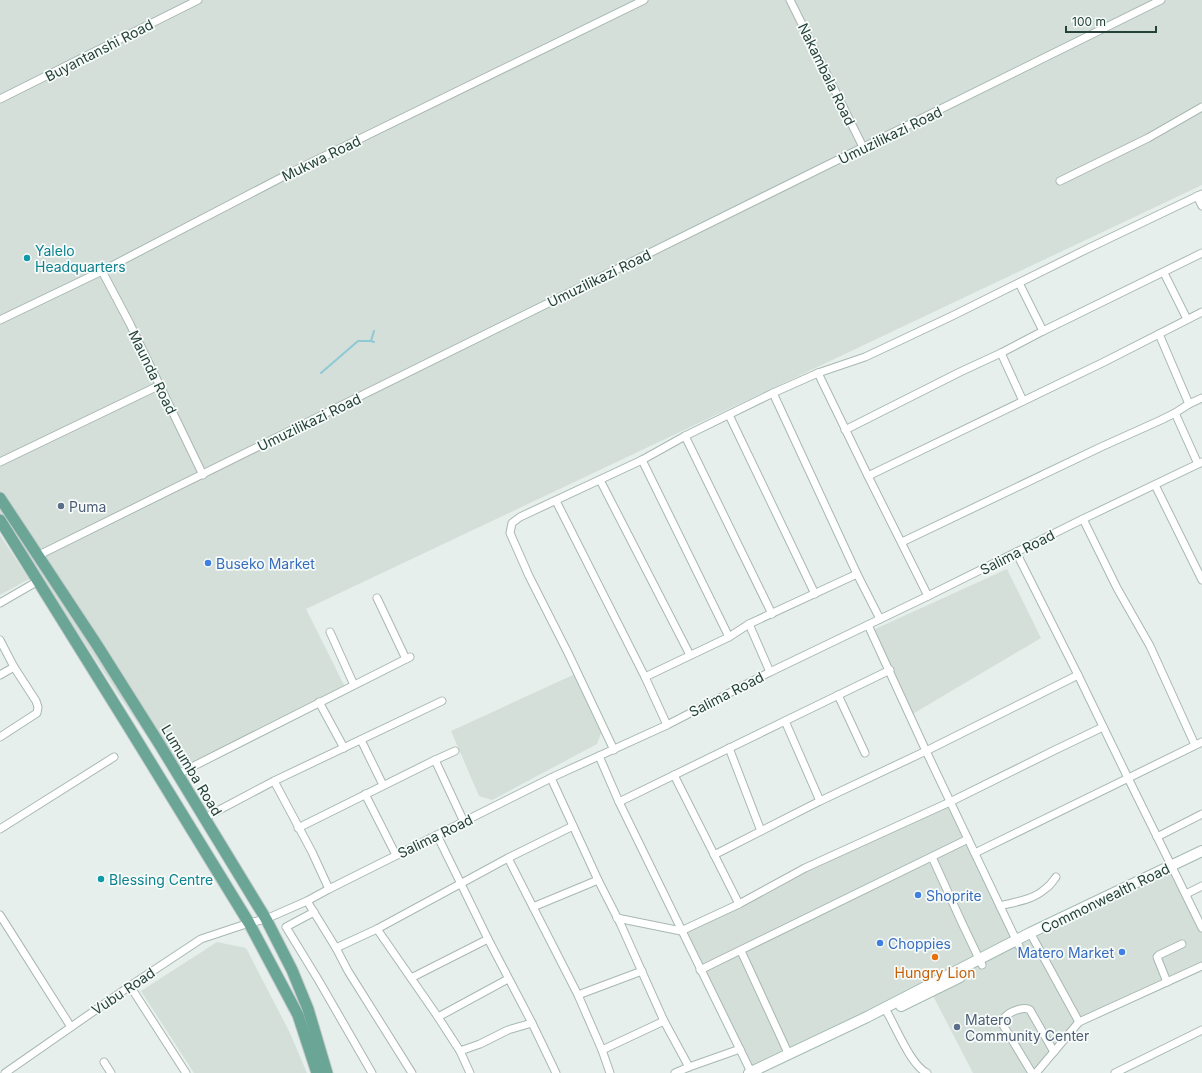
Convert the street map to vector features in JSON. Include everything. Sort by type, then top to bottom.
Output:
[{"type":"main road","name":"Lumumba Road","points":[[0,498],[97,645],[178,774],[266,919],[292,970],[308,1009],[327,1073]]},
{"type":"main road","points":[[0,520],[249,923],[298,1015],[317,1073]]},
{"type":"main road","name":"Commonwealth Road","points":[[1017,943],[1033,938],[1173,868],[1202,851]]},
{"type":"main road","name":"Commonwealth Road","points":[[765,1073],[1017,943],[1173,868],[1202,858]]},
{"type":"main road","name":"Commonwealth Road","points":[[750,1073],[886,1010]]},
{"type":"street","name":"Buyantanshi Road","points":[[0,99],[198,0]]},
{"type":"street","name":"Mukwa Road","points":[[0,320],[102,271],[294,171],[644,0]]},
{"type":"street","name":"Nakambala Road","points":[[790,0],[863,147]]},
{"type":"street","name":"Umuzilikazi Road","points":[[37,556],[1161,0]]},
{"type":"street","points":[[1060,181],[1148,138],[1202,107]]},
{"type":"street","points":[[614,750],[568,653],[529,576],[510,533],[512,524],[520,517],[642,460],[685,436],[773,393],[818,373],[865,357],[1199,195],[1202,206]]},
{"type":"street","points":[[845,430],[1202,253]]},
{"type":"street","name":"Maunda Road","points":[[102,271],[160,385],[203,475]]},
{"type":"street","points":[[1164,273],[1187,319]]},
{"type":"street","points":[[1019,283],[1043,331]]},
{"type":"street","points":[[868,476],[1202,312]]},
{"type":"street","points":[[1159,334],[1189,404]]},
{"type":"street","points":[[1001,353],[1023,401]]},
{"type":"street","points":[[818,373],[928,596]]},
{"type":"street","points":[[0,462],[160,385]]},
{"type":"street","points":[[773,393],[857,574],[880,619]]},
{"type":"street","points":[[902,542],[1175,413],[1202,398]]},
{"type":"street","points":[[1175,413],[1200,463]]},
{"type":"street","points":[[728,415],[815,594]]},
{"type":"street","points":[[685,436],[772,614]]},
{"type":"street","points":[[642,460],[729,637]]},
{"type":"street","name":"Salima Road","points":[[249,923],[266,919],[307,901],[437,834],[551,778],[667,725],[770,672],[1200,463]]},
{"type":"street","points":[[600,480],[690,655]]},
{"type":"street","points":[[1155,485],[1202,580]]},
{"type":"street","points":[[556,500],[645,677],[667,725]]},
{"type":"street","points":[[975,853],[1199,743],[1150,646],[1117,588],[1083,519]]},
{"type":"street","points":[[1016,552],[1202,928]]},
{"type":"street","points":[[645,677],[729,637],[749,624],[857,574]]},
{"type":"street","points":[[0,603],[38,581]]},
{"type":"street","points":[[178,774],[408,658],[377,598]]},
{"type":"street","points":[[749,624],[770,672]]},
{"type":"street","points":[[868,625],[1017,943]]},
{"type":"street","points":[[330,632],[354,685]]},
{"type":"street","points":[[0,640],[14,667],[36,701],[38,707],[37,713],[0,737]]},
{"type":"street","points":[[0,675],[14,667]]},
{"type":"street","points":[[619,802],[890,670]]},
{"type":"street","points":[[714,855],[820,801],[926,751],[1078,675]]},
{"type":"street","points":[[838,695],[865,753]]},
{"type":"street","points":[[319,702],[344,748]]},
{"type":"street","points":[[204,818],[274,781],[442,702]]},
{"type":"street","points":[[784,721],[820,801]]},
{"type":"street","points":[[617,918],[681,932],[739,904],[805,868],[950,802],[1103,727]]},
{"type":"street","points":[[361,740],[383,785]]},
{"type":"street","points":[[728,748],[761,831]]},
{"type":"street","points":[[298,828],[455,751]]},
{"type":"street","points":[[599,756],[619,802],[681,932],[740,1049],[750,1073]]},
{"type":"street","points":[[0,829],[114,757]]},
{"type":"street","points":[[435,760],[464,822]]},
{"type":"street","points":[[674,775],[739,904]]},
{"type":"street","points":[[551,778],[664,1021],[689,1067]]},
{"type":"street","points":[[274,781],[312,852],[329,889]]},
{"type":"street","points":[[365,794],[396,855]]},
{"type":"street","points":[[1157,837],[1202,814]]},
{"type":"street","points":[[336,948],[378,928],[508,858],[573,826]]},
{"type":"street","points":[[437,834],[508,979],[532,1023],[553,1072]]},
{"type":"street","points":[[700,970],[968,839]]},
{"type":"street","points":[[932,857],[981,962]]},
{"type":"street","points":[[508,858],[578,995],[602,1050],[610,1073]]},
{"type":"street","points":[[1000,906],[1017,902],[1042,892],[1050,886],[1056,877]]},
{"type":"street","points":[[533,907],[598,880]]},
{"type":"street","points":[[1186,894],[1202,886]]},
{"type":"street","points":[[307,901],[336,948],[348,971],[412,1073]]},
{"type":"street","points":[[314,912],[286,927],[372,1073]]},
{"type":"street","points":[[0,915],[71,1026]]},
{"type":"street","name":"Vubu Road","points":[[5,1073],[71,1026],[201,939],[249,923]]},
{"type":"street","points":[[378,928],[460,1051],[470,1073]]},
{"type":"street","points":[[1033,938],[1079,1022]]},
{"type":"street","points":[[411,978],[488,939]]},
{"type":"street","points":[[1167,982],[1157,957],[1159,954],[1182,944]]},
{"type":"street","points":[[741,951],[789,1055]]},
{"type":"street","points":[[1036,1073],[1079,1022],[1202,966]]},
{"type":"street","points":[[578,995],[642,971]]},
{"type":"street","points":[[438,1017],[508,979]]},
{"type":"street","points":[[130,986],[184,1072]]},
{"type":"street","points":[[1032,1073],[1003,1025],[1006,1016],[1023,1008],[1027,1008],[1033,1013],[1054,1052]]},
{"type":"street","points":[[886,1010],[910,1054],[916,1063],[927,1073]]},
{"type":"street","points":[[602,1050],[664,1021]]},
{"type":"street","points":[[460,1051],[480,1044],[508,1030],[532,1023]]},
{"type":"street","points":[[1115,1073],[1202,1030]]},
{"type":"street","points":[[675,1073],[740,1049]]},
{"type":"street","points":[[104,1062],[111,1073]]},
{"type":"shaded area","points":[[0,0],[1202,0],[1202,185],[306,609],[345,687],[200,761],[176,779],[120,697],[0,514]]},
{"type":"shaded area","points":[[0,535],[29,579],[0,595]]},
{"type":"shaded area","points":[[1007,569],[1041,638],[911,715],[873,630]]},
{"type":"shaded area","points":[[575,674],[602,731],[597,744],[492,800],[479,796],[451,731]]},
{"type":"shaded area","points":[[950,803],[1018,946],[1171,873],[1202,931],[1202,966],[1081,1022],[1037,1073],[973,1073],[930,990],[750,1073],[681,931]]},
{"type":"shaded area","points":[[217,942],[246,948],[290,1033],[307,1073],[194,1073],[141,991]]},
{"type":"waterway","points":[[371,341],[374,331]]},
{"type":"waterway","points":[[321,373],[358,341],[374,342]]},
{"type":"place","name":"Yalelo Headquarters","points":[[27,258]]},
{"type":"place","name":"Puma","points":[[61,506]]},
{"type":"place","name":"Buseko Market","points":[[208,563]]},
{"type":"place","name":"Blessing Centre","points":[[101,879]]},
{"type":"place","name":"Shoprite","points":[[918,895]]},
{"type":"place","name":"Choppies","points":[[880,943]]},
{"type":"place","name":"Matero Market","points":[[1122,952]]},
{"type":"place","name":"Hungry Lion","points":[[935,957]]},
{"type":"place","name":"Matero Community Center","points":[[957,1027]]}]
